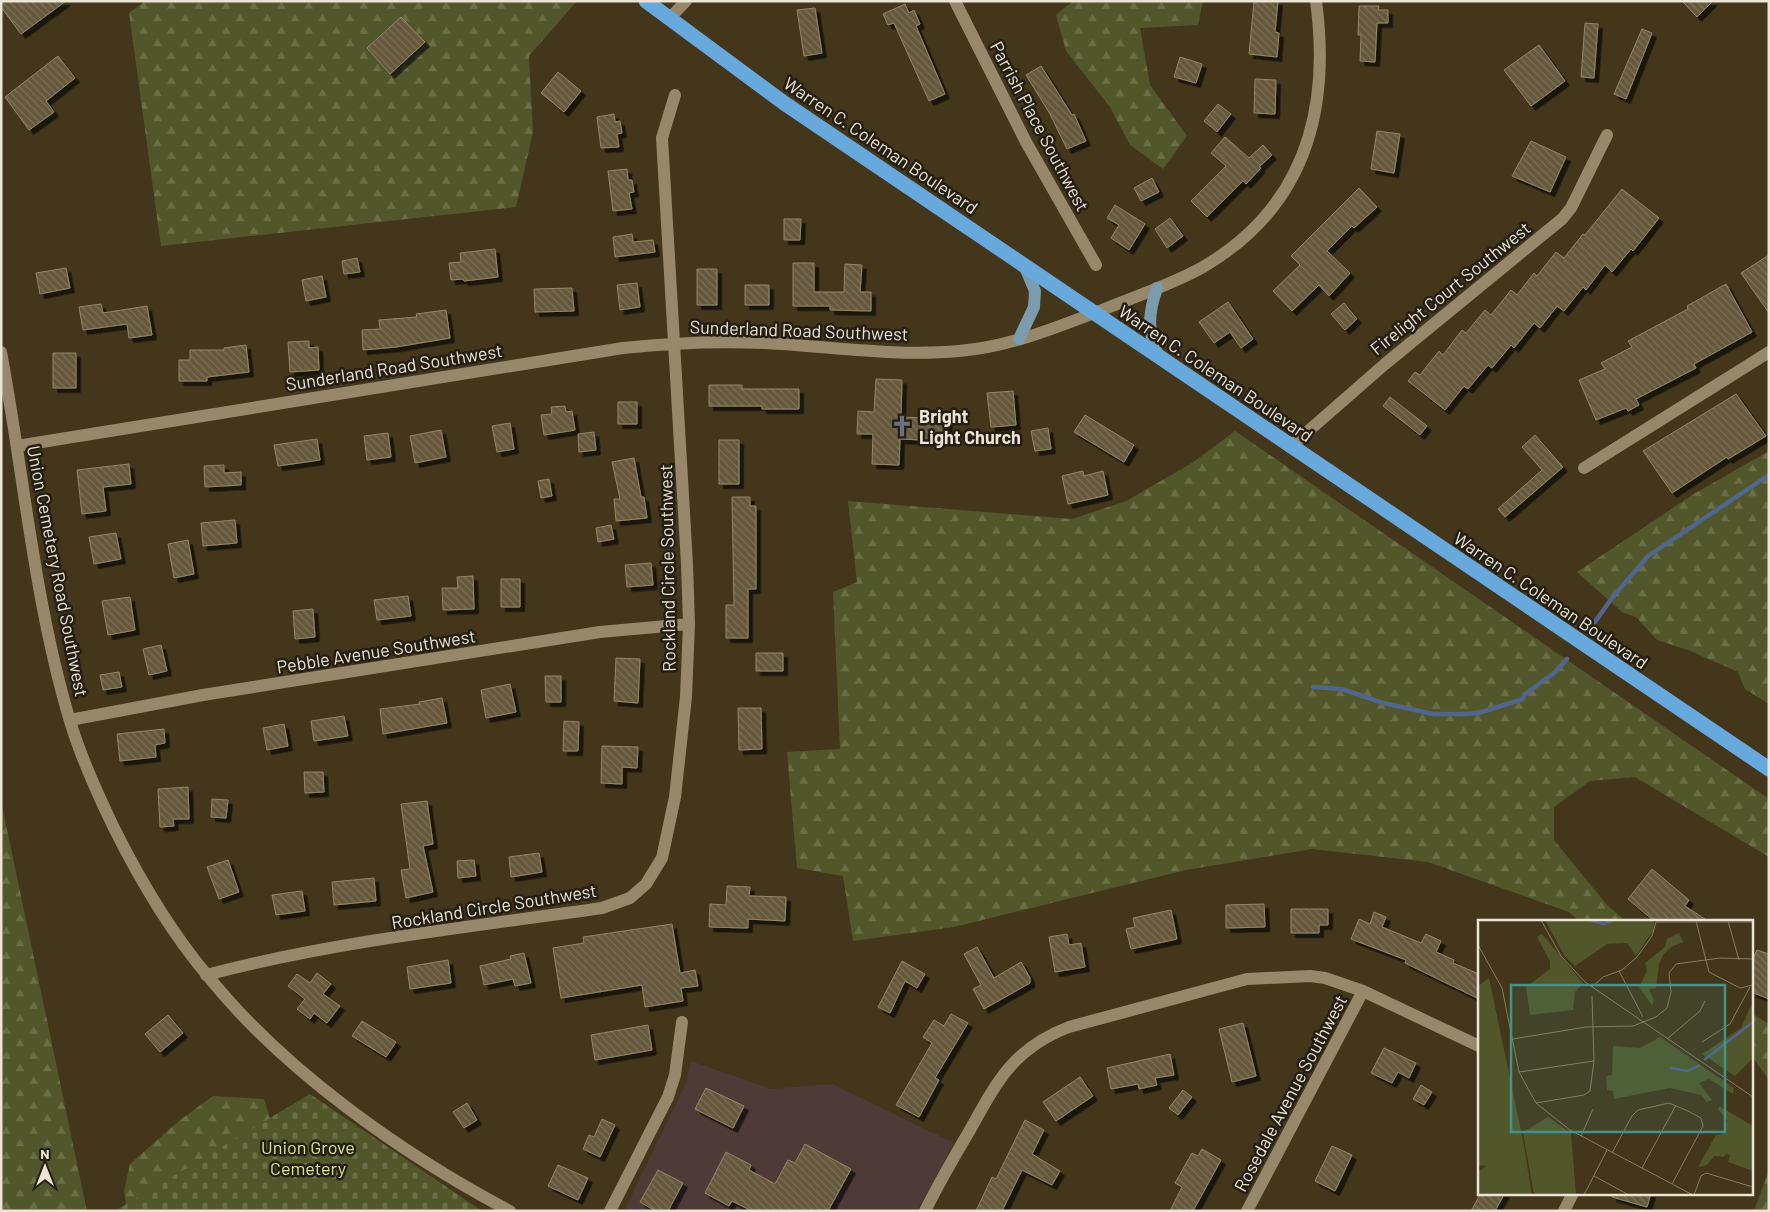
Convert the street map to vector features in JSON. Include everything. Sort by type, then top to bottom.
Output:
[{"type":"highway","name":"Warren C. Coleman Boulevard","points":[[646,1],[784,103],[1095,312],[1290,447],[1769,769]]},
{"type":"main road","points":[[1019,339],[1034,307],[1035,291],[1024,265]]},
{"type":"main road","points":[[1156,288],[1148,320],[1152,342],[1159,357]]},
{"type":"street","points":[[669,19],[686,1]]},
{"type":"street","name":"Parrish Place Southwest","points":[[955,1],[1026,142],[1096,265]]},
{"type":"street","name":"Sunderland Road Southwest","points":[[17,446],[623,348],[675,343],[763,343],[905,352],[974,350],[1019,339],[1095,312],[1202,268],[1230,249],[1258,224],[1287,189],[1309,139],[1317,99],[1320,58],[1316,1]]},
{"type":"street","name":"Rockland Circle Southwest","points":[[206,975],[252,963],[356,945],[602,908],[630,898],[646,884],[662,858],[670,828],[675,797],[686,697],[689,624],[675,343],[662,138],[675,95]]},
{"type":"street","name":"Firelight Court Southwest","points":[[1290,447],[1385,364],[1562,219],[1571,208],[1606,135]]},
{"type":"street","name":"Union Cemetery Road Southwest","points":[[1,352],[44,606],[70,720],[87,772],[126,852],[170,924],[206,975],[245,1018],[294,1065],[350,1109],[415,1153],[510,1211]]},
{"type":"street","points":[[1584,468],[1769,352]]},
{"type":"street","name":"Pebble Avenue Southwest","points":[[70,720],[203,695],[590,634],[660,625],[689,624]]},
{"type":"street","points":[[925,1211],[998,1079],[1027,1050],[1054,1033],[1247,979],[1310,976],[1325,978],[1363,991],[1478,1046]]},
{"type":"street","name":"Rosedale Avenue Southwest","points":[[1247,1211],[1363,991]]},
{"type":"street","points":[[610,1211],[668,1097],[675,1075],[682,1022]]},
{"type":"street","points":[[1564,1211],[1572,1194]]},
{"type":"shaded area","points":[[691,1061],[771,1089],[832,1084],[954,1143],[917,1211],[624,1211],[686,1083]]},
{"type":"green space","points":[[145,1],[577,1],[529,56],[533,132],[516,207],[161,246],[129,13]]},
{"type":"green space","points":[[1073,1],[1203,1],[1198,25],[1140,28],[1150,85],[1187,136],[1163,169],[1130,145],[1110,107],[1066,51],[1056,15]]},
{"type":"green space","points":[[1235,431],[1769,799],[1769,857],[1635,777],[1590,781],[1554,807],[1554,840],[1607,905],[1625,920],[1578,920],[1569,912],[1428,862],[1312,849],[1186,870],[954,927],[853,941],[843,876],[797,868],[787,752],[840,749],[833,592],[857,582],[848,501],[1072,519],[1126,501],[1192,463]]},
{"type":"green space","points":[[1769,451],[1769,704],[1745,689],[1738,672],[1688,650],[1657,640],[1636,617],[1623,613],[1577,572],[1692,495]]},
{"type":"green space","points":[[1,801],[87,1211],[1,1211]]},
{"type":"green space","points":[[1752,1014],[1769,1024],[1769,1080],[1752,1056]]},
{"type":"green space","name":"Union Grove Cemetery","points":[[310,1094],[482,1211],[115,1211]]},
{"type":"green space","points":[[213,1096],[264,1099],[282,1158],[127,1211],[124,1191],[130,1164],[180,1120]]},
{"type":"green space","points":[[1769,1170],[1769,1211],[1754,1211]]},
{"type":"building","points":[[1,1],[66,1],[21,34],[1,7]]},
{"type":"building","points":[[1254,1],[1278,1],[1275,32],[1279,33],[1277,57],[1249,54]]},
{"type":"building","points":[[1682,1],[1713,1],[1697,17]]},
{"type":"building","points":[[905,4],[909,13],[914,10],[920,24],[916,26],[945,94],[929,101],[894,23],[888,25],[883,14]]},
{"type":"building","points":[[1359,6],[1379,6],[1378,10],[1388,10],[1388,23],[1377,23],[1375,62],[1360,61],[1361,35],[1358,35]]},
{"type":"building","points":[[815,8],[822,53],[804,56],[797,10]]},
{"type":"building","points":[[401,17],[425,42],[390,74],[367,48]]},
{"type":"building","points":[[1585,23],[1598,24],[1594,78],[1581,77]]},
{"type":"building","points":[[1642,29],[1652,33],[1626,99],[1614,94]]},
{"type":"building","points":[[1539,45],[1565,81],[1531,106],[1504,70]]},
{"type":"building","points":[[58,56],[75,78],[46,101],[54,112],[29,130],[5,97]]},
{"type":"building","points":[[1180,57],[1202,64],[1196,83],[1174,77]]},
{"type":"building","points":[[1041,66],[1072,115],[1074,114],[1086,141],[1067,149],[1050,114],[1026,75]]},
{"type":"building","points":[[558,72],[581,91],[564,112],[541,93]]},
{"type":"building","points":[[1255,79],[1276,80],[1275,114],[1254,113]]},
{"type":"building","points":[[1218,104],[1231,114],[1217,132],[1204,121]]},
{"type":"building","points":[[614,114],[615,122],[620,121],[622,133],[617,134],[619,147],[601,148],[597,117]]},
{"type":"building","points":[[1377,131],[1400,134],[1394,173],[1371,169]]},
{"type":"building","points":[[1225,137],[1249,158],[1263,145],[1272,155],[1259,167],[1261,168],[1246,184],[1243,181],[1207,217],[1191,201],[1226,166],[1211,153]]},
{"type":"building","points":[[1531,141],[1566,157],[1550,192],[1512,176]]},
{"type":"building","points":[[627,169],[628,180],[632,180],[634,192],[629,193],[632,209],[613,211],[608,171]]},
{"type":"building","points":[[1152,178],[1159,192],[1141,201],[1134,188]]},
{"type":"building","points":[[1359,188],[1377,207],[1354,228],[1352,226],[1327,251],[1350,273],[1329,296],[1319,285],[1292,311],[1273,291],[1300,265],[1291,256]]},
{"type":"building","points":[[1622,189],[1659,218],[1633,251],[1631,249],[1612,272],[1605,265],[1586,290],[1583,287],[1564,311],[1557,306],[1540,328],[1534,323],[1514,348],[1511,345],[1492,368],[1488,365],[1468,389],[1464,386],[1445,410],[1408,381],[1415,372],[1420,375],[1439,351],[1443,355],[1462,330],[1466,333],[1485,310],[1491,315],[1511,290],[1517,295],[1534,273],[1537,276],[1556,252],[1564,258]]},
{"type":"building","points":[[1115,205],[1145,224],[1129,250],[1111,238],[1119,225],[1107,218]]},
{"type":"building","points":[[1170,218],[1183,236],[1167,248],[1155,229]]},
{"type":"building","points":[[784,219],[801,219],[800,240],[784,240]]},
{"type":"building","points":[[632,234],[633,242],[653,240],[655,252],[615,257],[613,237]]},
{"type":"building","points":[[495,249],[498,277],[464,281],[463,279],[451,280],[449,263],[461,262],[460,253]]},
{"type":"building","points":[[1769,255],[1769,313],[1741,273]]},
{"type":"building","points":[[357,258],[360,272],[344,274],[342,261]]},
{"type":"building","points":[[793,263],[814,263],[814,292],[844,292],[845,264],[862,265],[860,292],[871,292],[871,311],[830,310],[830,306],[793,306]]},
{"type":"building","points":[[66,268],[70,288],[40,294],[36,273]]},
{"type":"building","points":[[697,269],[717,269],[717,305],[697,305]]},
{"type":"building","points":[[322,276],[326,297],[306,301],[302,280]]},
{"type":"building","points":[[637,283],[640,307],[620,310],[617,285]]},
{"type":"building","points":[[1726,284],[1752,332],[1694,364],[1696,368],[1636,399],[1639,405],[1628,411],[1626,408],[1596,420],[1579,380],[1605,369],[1601,363],[1632,347],[1628,341],[1688,309],[1687,306]]},
{"type":"building","points":[[745,285],[769,285],[769,305],[745,305]]},
{"type":"building","points":[[572,288],[574,311],[535,312],[534,289]]},
{"type":"building","points":[[1228,302],[1253,339],[1241,348],[1230,332],[1214,343],[1199,322]]},
{"type":"building","points":[[1344,303],[1357,319],[1345,330],[1331,314]]},
{"type":"building","points":[[101,304],[103,313],[147,306],[152,335],[129,338],[127,324],[83,330],[79,307]]},
{"type":"building","points":[[446,310],[450,338],[396,347],[363,350],[362,330],[380,329],[379,320],[417,317],[416,314]]},
{"type":"building","points":[[309,341],[309,348],[318,347],[319,370],[290,372],[288,342]]},
{"type":"building","points":[[246,345],[249,372],[207,377],[207,381],[179,381],[179,360],[190,360],[190,350],[224,350],[224,348]]},
{"type":"building","points":[[53,353],[76,353],[76,388],[53,388]]},
{"type":"building","name":"Bright Light Church","points":[[876,379],[902,380],[901,417],[948,419],[947,441],[900,439],[899,465],[872,464],[873,434],[857,434],[858,411],[874,412]]},
{"type":"building","points":[[709,385],[742,385],[742,389],[799,389],[799,409],[762,409],[762,406],[709,406]]},
{"type":"building","points":[[1013,391],[1016,425],[991,427],[987,393]]},
{"type":"building","points":[[1736,394],[1766,436],[1728,459],[1727,457],[1672,493],[1643,451]]},
{"type":"building","points":[[1390,397],[1427,426],[1420,435],[1383,406]]},
{"type":"building","points":[[618,402],[637,402],[637,424],[618,424]]},
{"type":"building","points":[[565,406],[566,412],[572,411],[575,430],[544,435],[541,415],[552,414],[551,407]]},
{"type":"building","points":[[1085,415],[1134,445],[1124,462],[1074,432]]},
{"type":"building","points":[[510,423],[514,449],[497,452],[492,426]]},
{"type":"building","points":[[1048,428],[1051,449],[1035,451],[1031,431]]},
{"type":"building","points":[[441,430],[446,457],[415,463],[410,436]]},
{"type":"building","points":[[594,432],[596,450],[579,452],[578,434]]},
{"type":"building","points":[[388,433],[391,457],[367,460],[364,436]]},
{"type":"building","points":[[1535,435],[1563,467],[1505,517],[1498,509],[1542,470],[1522,447]]},
{"type":"building","points":[[317,439],[320,460],[278,466],[274,445]]},
{"type":"building","points":[[719,440],[739,440],[739,484],[719,484]]},
{"type":"building","points":[[634,458],[641,497],[644,497],[647,518],[616,521],[614,499],[620,499],[612,462]]},
{"type":"building","points":[[129,464],[131,484],[103,487],[106,511],[82,514],[77,470]]},
{"type":"building","points":[[224,465],[224,473],[241,472],[241,485],[205,487],[204,466]]},
{"type":"building","points":[[1083,471],[1084,476],[1103,471],[1108,495],[1068,504],[1062,476]]},
{"type":"building","points":[[549,479],[552,496],[541,498],[538,481]]},
{"type":"building","points":[[732,497],[750,497],[750,506],[756,506],[756,589],[748,589],[748,638],[726,638],[726,605],[734,605]]},
{"type":"building","points":[[235,520],[237,543],[203,546],[201,523]]},
{"type":"building","points":[[611,525],[614,539],[598,542],[596,528]]},
{"type":"building","points":[[116,533],[121,559],[94,564],[89,537]]},
{"type":"building","points":[[188,540],[194,574],[174,578],[168,544]]},
{"type":"building","points":[[651,563],[653,585],[627,587],[625,565]]},
{"type":"building","points":[[473,576],[474,609],[443,610],[442,588],[458,588],[457,577]]},
{"type":"building","points":[[501,579],[520,579],[520,607],[501,607]]},
{"type":"building","points":[[408,596],[411,616],[377,620],[374,600]]},
{"type":"building","points":[[130,597],[135,630],[108,635],[102,601]]},
{"type":"building","points":[[313,609],[315,637],[295,639],[293,611]]},
{"type":"building","points":[[161,645],[167,671],[149,675],[143,649]]},
{"type":"building","points":[[756,653],[783,653],[783,671],[756,671]]},
{"type":"building","points":[[616,658],[640,659],[638,703],[614,701]]},
{"type":"building","points":[[119,672],[122,687],[103,690],[100,675]]},
{"type":"building","points":[[545,676],[561,676],[561,702],[546,702]]},
{"type":"building","points":[[510,684],[516,712],[486,718],[481,690]]},
{"type":"building","points":[[442,698],[447,723],[383,734],[380,709],[420,704],[419,702]]},
{"type":"building","points":[[738,708],[761,708],[762,749],[739,750]]},
{"type":"building","points":[[344,716],[348,736],[314,741],[311,721]]},
{"type":"building","points":[[564,721],[579,722],[578,751],[563,751]]},
{"type":"building","points":[[284,724],[288,746],[267,750],[263,728]]},
{"type":"building","points":[[164,729],[165,743],[155,745],[156,757],[120,761],[117,734]]},
{"type":"building","points":[[602,746],[638,747],[637,768],[622,767],[622,784],[601,783]]},
{"type":"building","points":[[304,772],[323,772],[324,792],[305,793]]},
{"type":"building","points":[[188,787],[189,819],[173,819],[174,826],[160,827],[158,789]]},
{"type":"building","points":[[212,799],[228,800],[226,818],[211,817]]},
{"type":"building","points":[[427,801],[433,844],[423,846],[433,892],[406,898],[401,870],[410,869],[401,804]]},
{"type":"building","points":[[539,853],[542,872],[511,877],[509,857]]},
{"type":"building","points":[[228,860],[239,892],[219,899],[207,867]]},
{"type":"building","points":[[474,860],[476,876],[458,878],[457,861]]},
{"type":"building","points":[[1652,869],[1689,900],[1685,906],[1706,920],[1653,920],[1628,899]]},
{"type":"building","points":[[374,878],[376,901],[334,905],[332,882]]},
{"type":"building","points":[[727,886],[750,887],[749,896],[786,897],[785,921],[748,919],[748,928],[709,927],[710,904],[726,905]]},
{"type":"building","points":[[302,891],[305,911],[276,915],[272,895]]},
{"type":"building","points":[[1264,904],[1265,927],[1226,928],[1226,905]]},
{"type":"building","points":[[1291,909],[1328,909],[1328,925],[1319,925],[1319,933],[1291,933]]},
{"type":"building","points":[[1171,910],[1177,939],[1131,949],[1126,929],[1135,927],[1133,918]]},
{"type":"building","points":[[1374,912],[1386,917],[1382,927],[1421,943],[1426,934],[1441,941],[1436,952],[1454,960],[1453,963],[1478,974],[1478,999],[1405,963],[1406,960],[1351,939],[1359,919],[1370,924]]},
{"type":"building","points":[[672,924],[680,973],[695,970],[698,986],[681,988],[683,1001],[645,1007],[642,985],[561,998],[553,948],[584,943],[583,937]]},
{"type":"building","points":[[1067,934],[1069,945],[1081,943],[1085,967],[1055,972],[1049,937]]},
{"type":"building","points":[[977,947],[994,978],[1021,962],[1030,978],[1030,983],[984,1009],[973,989],[981,985],[964,954]]},
{"type":"building","points":[[1757,950],[1769,954],[1769,999],[1752,992],[1752,961]]},
{"type":"building","points":[[524,953],[531,983],[515,986],[513,979],[484,985],[480,966],[511,959],[510,956]]},
{"type":"building","points":[[448,960],[451,983],[410,989],[407,967]]},
{"type":"building","points":[[902,961],[925,974],[917,988],[905,981],[890,1013],[878,1007]]},
{"type":"building","points":[[317,973],[331,984],[323,994],[340,1006],[327,1023],[314,1013],[310,1019],[297,1009],[305,999],[288,986],[297,974],[310,983]]},
{"type":"building","points":[[951,1014],[968,1023],[935,1078],[939,1080],[919,1117],[896,1105],[932,1043],[923,1037],[934,1020],[944,1026]]},
{"type":"building","points":[[168,1015],[183,1033],[160,1052],[145,1034]]},
{"type":"building","points":[[362,1021],[396,1042],[386,1057],[352,1036]]},
{"type":"building","points":[[1243,1023],[1256,1076],[1232,1082],[1219,1029]]},
{"type":"building","points":[[648,1025],[652,1050],[595,1060],[591,1035]]},
{"type":"building","points":[[1384,1048],[1416,1063],[1409,1078],[1398,1072],[1392,1083],[1371,1073]]},
{"type":"building","points":[[1170,1054],[1174,1075],[1155,1078],[1157,1085],[1139,1089],[1138,1084],[1111,1089],[1107,1068]]},
{"type":"building","points":[[1080,1077],[1093,1096],[1056,1121],[1043,1102]]},
{"type":"building","points":[[1421,1085],[1432,1092],[1424,1105],[1413,1099]]},
{"type":"building","points":[[706,1088],[744,1106],[733,1128],[695,1109]]},
{"type":"building","points":[[1183,1090],[1192,1097],[1178,1115],[1169,1108]]},
{"type":"building","points":[[467,1103],[477,1120],[464,1128],[453,1112]]},
{"type":"building","points":[[602,1119],[615,1125],[600,1157],[583,1149],[589,1135],[594,1137]]},
{"type":"building","points":[[1025,1120],[1044,1130],[1032,1154],[1060,1171],[1052,1185],[1022,1170],[1002,1211],[976,1211],[992,1177],[996,1179]]},
{"type":"building","points":[[805,1144],[851,1169],[828,1211],[752,1211],[732,1201],[729,1206],[705,1193],[726,1152],[751,1165],[749,1170],[775,1184],[788,1160],[795,1163]]},
{"type":"building","points":[[1332,1146],[1352,1155],[1335,1191],[1315,1181]]},
{"type":"building","points":[[1202,1149],[1221,1160],[1193,1211],[1170,1211],[1182,1187],[1175,1183],[1192,1153],[1198,1156]]},
{"type":"building","points":[[558,1165],[588,1178],[578,1200],[548,1186]]},
{"type":"building","points":[[658,1170],[683,1183],[668,1211],[656,1211],[640,1202]]},
{"type":"building","points":[[1480,1194],[1504,1194],[1495,1211],[1471,1211]]},
{"type":"building","points":[[1612,1194],[1651,1194],[1647,1207],[1612,1197]]},
{"type":"waterway","points":[[1592,626],[1612,598],[1648,556],[1769,475]]},
{"type":"waterway","points":[[1313,687],[1342,689],[1383,703],[1433,714],[1466,714],[1482,712],[1523,699],[1524,695],[1554,673],[1567,659]]},
{"type":"place","name":"Bright Light Church","points":[[902,426]]}]
